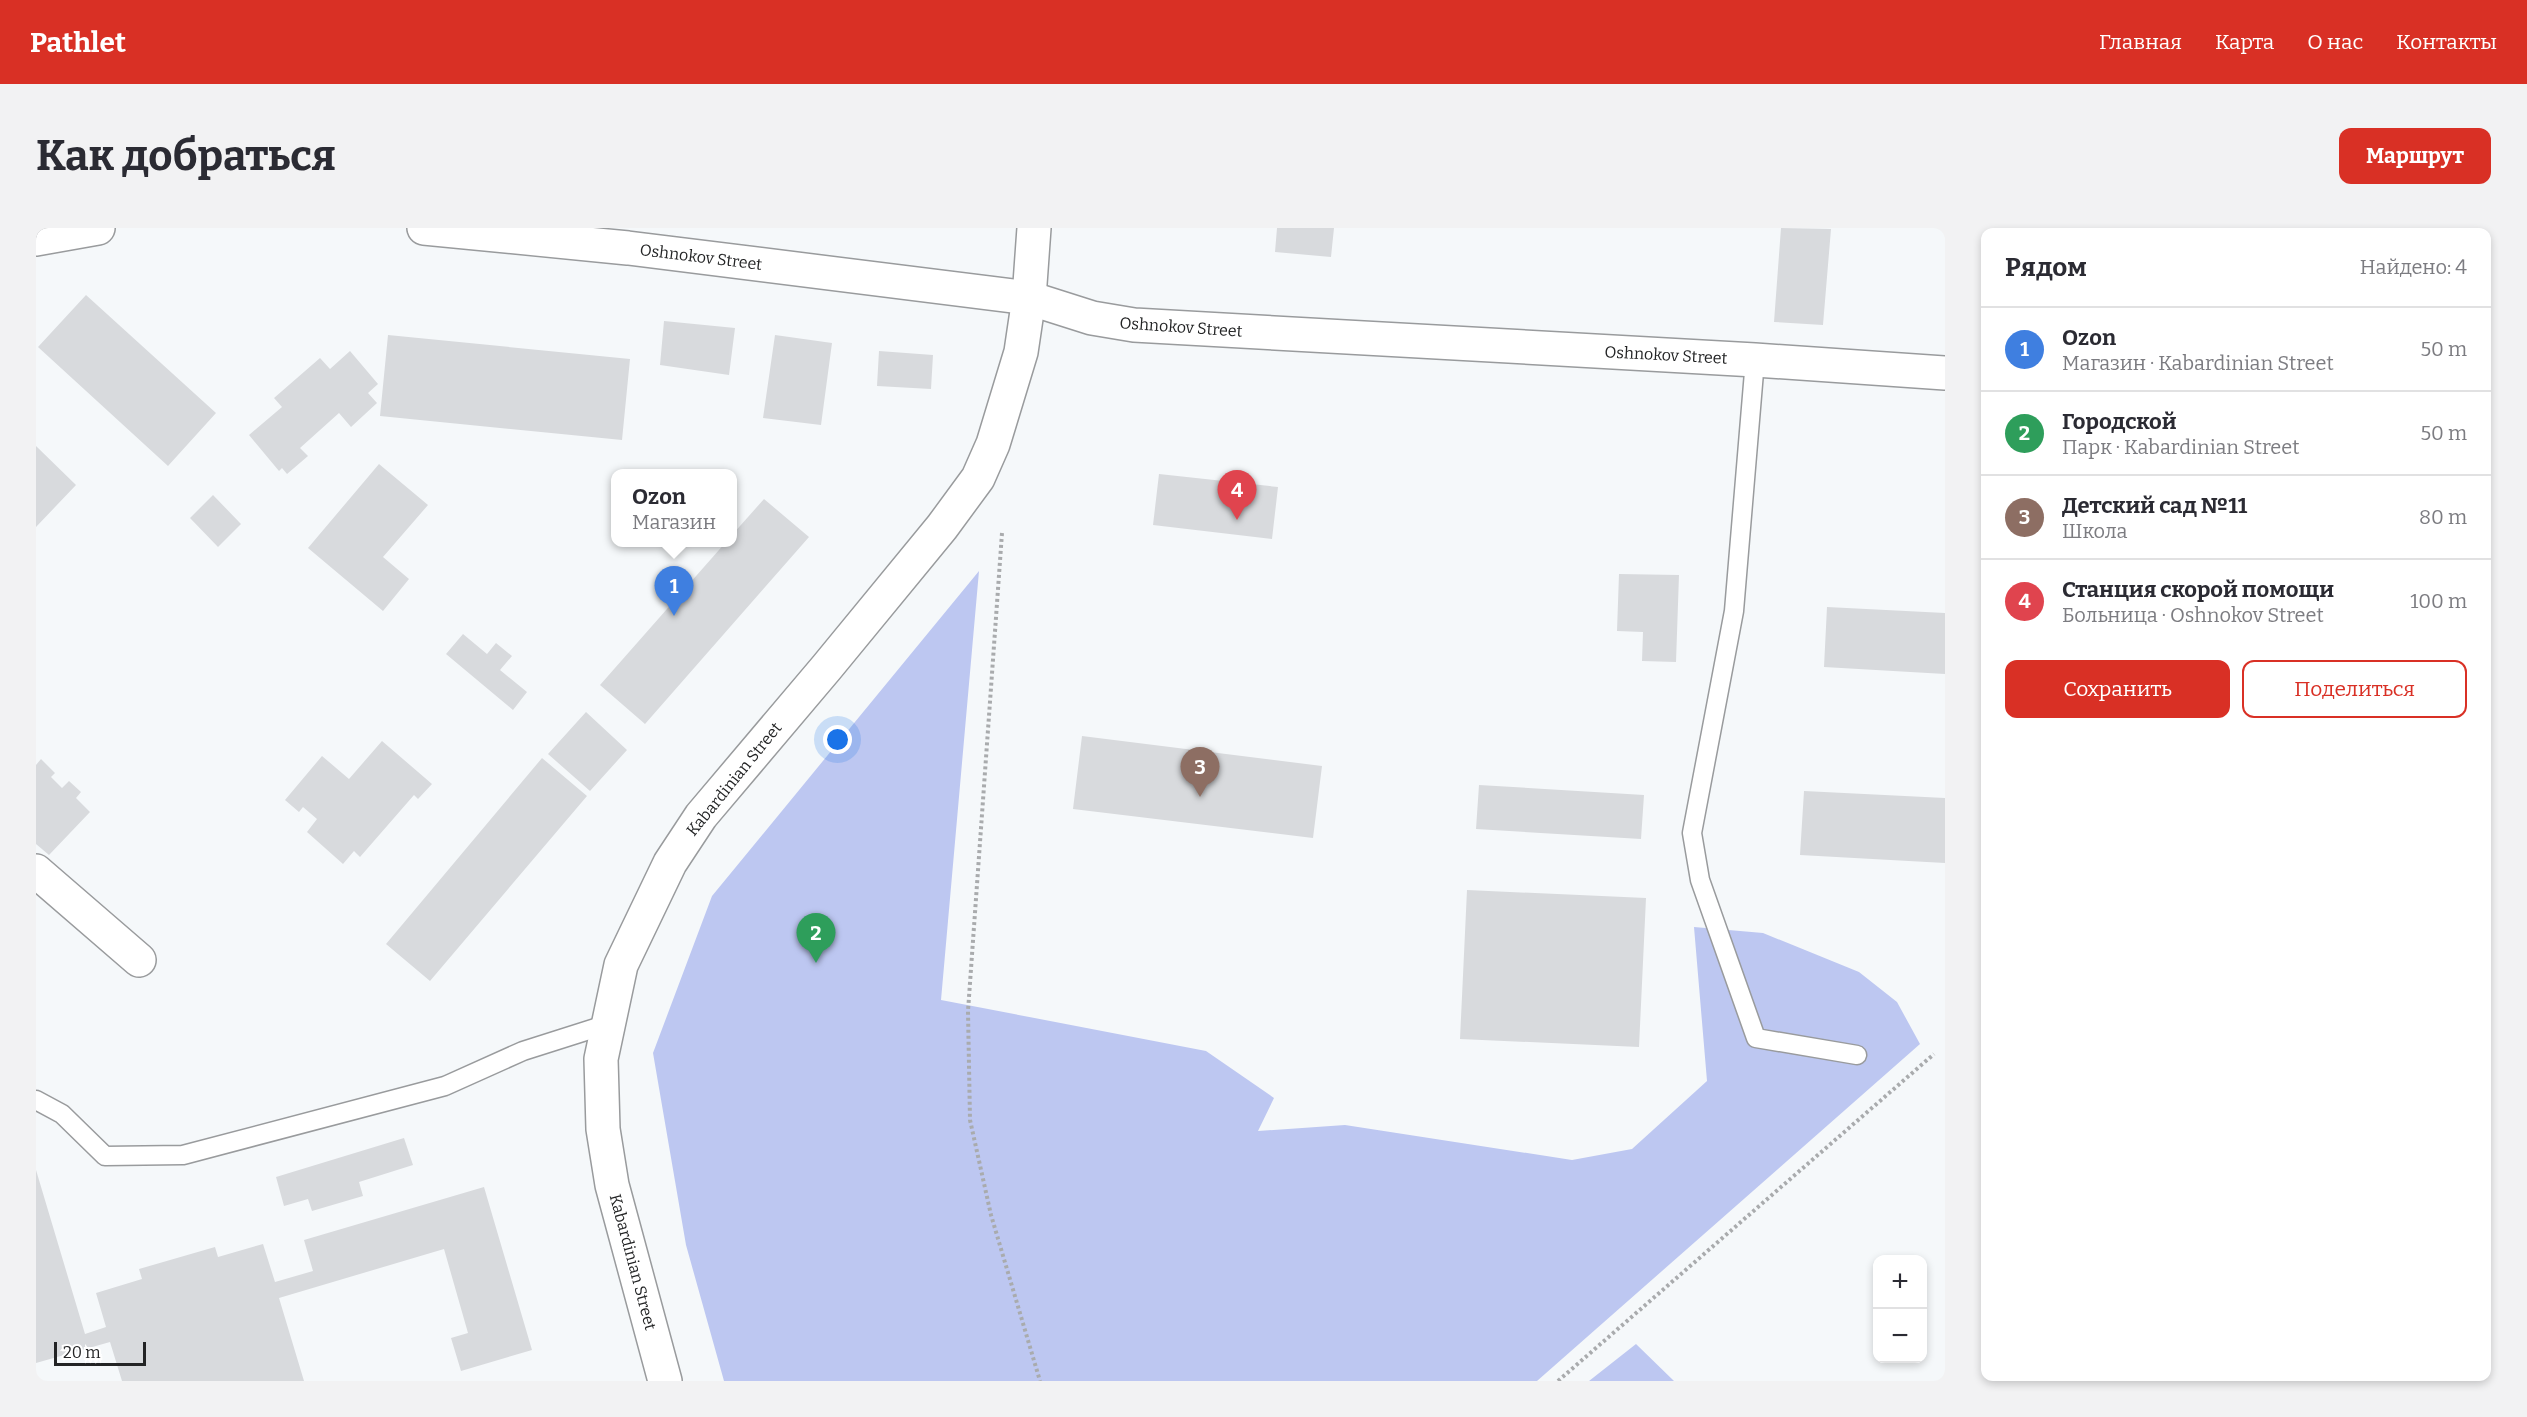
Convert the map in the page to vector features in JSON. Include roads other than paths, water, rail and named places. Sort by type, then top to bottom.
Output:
[{"type":"street","points":[[36,239],[98,228]]},
{"type":"street","name":"Oshnokov Street","points":[[424,228],[628,248],[1029,298],[1092,318],[1134,325],[1945,373]]},
{"type":"street","name":"Kabardinian Street","points":[[665,1381],[612,1185],[603,1129],[601,1059],[621,965],[670,863],[701,816],[850,640],[942,527],[978,478],[1009,397],[1021,352],[1029,298],[1034,228]]},
{"type":"street","points":[[36,870],[139,960]]},
{"type":"lane","points":[[1755,360],[1734,611],[1692,833],[1700,880],[1756,1038],[1857,1055]]},
{"type":"lane","points":[[36,1100],[62,1114],[105,1156],[183,1155],[445,1086],[523,1051],[608,1024]]},
{"type":"place","name":"Станция скорой помощи","points":[[1237,520]]},
{"type":"place","name":"Ozon","points":[[674,616]]},
{"type":"place","name":"Детский сад №11","points":[[1200,797]]},
{"type":"place","name":"Городской","points":[[816,963]]}]
